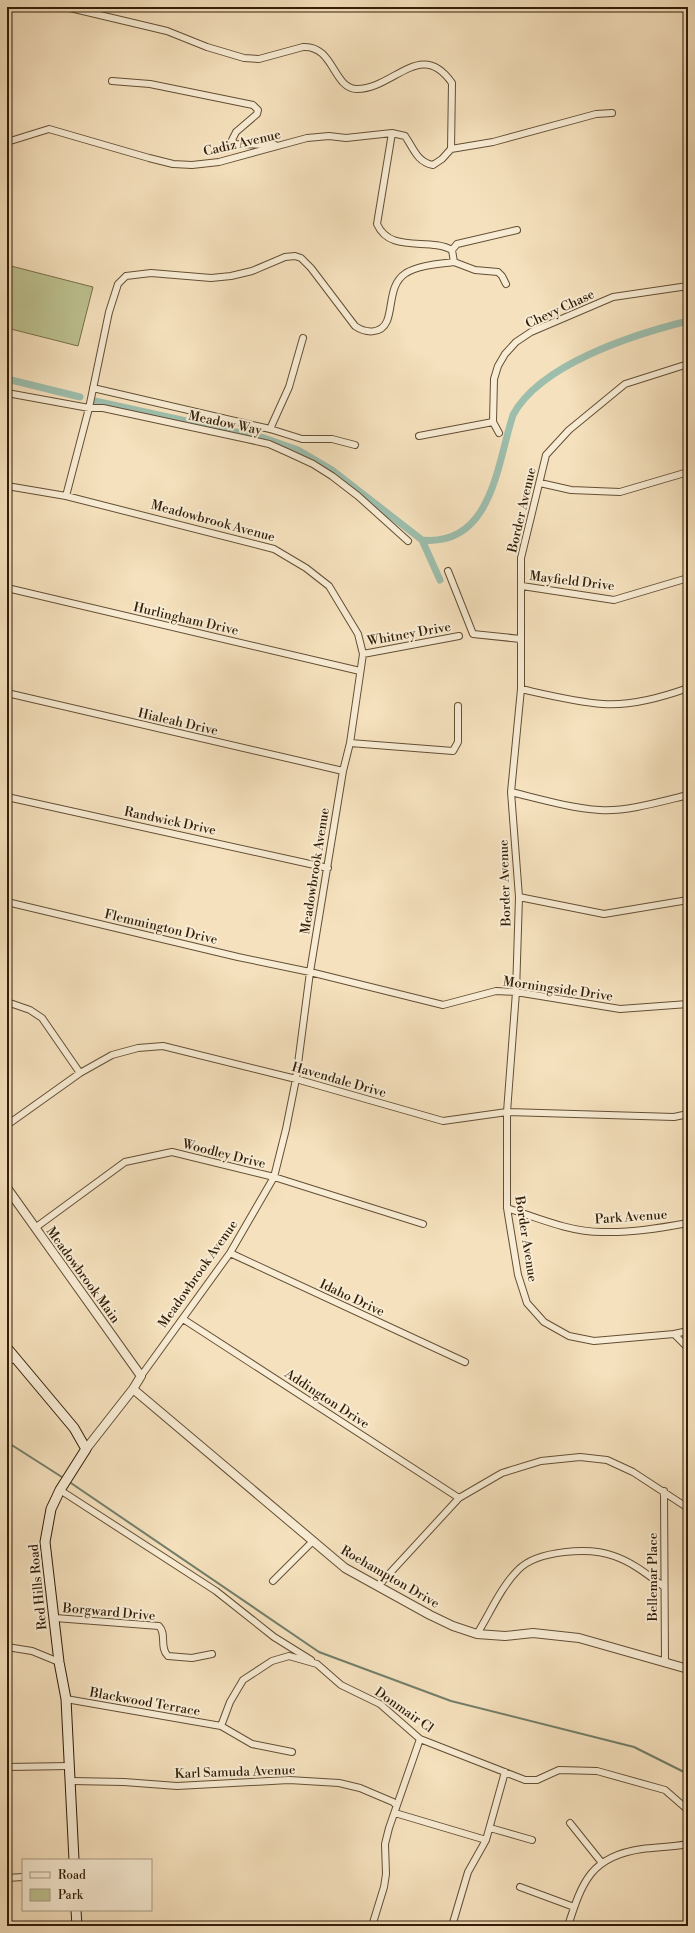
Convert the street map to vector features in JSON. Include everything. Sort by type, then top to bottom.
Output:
[{"type":"main road","points":[[7,1348],[74,1428],[86,1449]]},
{"type":"main road","name":"Red Hills Road","points":[[74,1859],[66,1699],[59,1662],[45,1542],[51,1509],[60,1490],[86,1449]]},
{"type":"main road","points":[[76,1911],[77,1926]]},
{"type":"street","points":[[66,7],[168,31],[207,47],[244,58],[259,60],[303,46],[310,46],[330,61],[347,87],[356,89],[378,85],[393,76],[422,64],[439,68],[452,83],[451,150]]},
{"type":"street","points":[[112,82],[150,84],[254,105],[258,110],[256,114],[236,132],[232,140],[235,144],[281,145]]},
{"type":"street","points":[[452,250],[441,246],[411,244],[390,239],[379,231],[377,224],[378,211],[392,133],[405,136],[419,160],[426,164],[433,165],[451,150],[493,142],[596,114],[612,113]]},
{"type":"street","name":"Cadiz Avenue","points":[[7,142],[49,129],[148,158],[173,164],[192,165],[219,162],[307,138],[329,136],[346,138],[392,133]]},
{"type":"street","points":[[454,262],[452,250],[457,244],[517,230]]},
{"type":"street","points":[[66,496],[89,408],[109,312],[118,284],[126,276],[151,273],[211,278],[231,276],[252,271],[285,257],[295,256],[301,258],[311,268],[355,326],[367,332],[382,328],[387,322],[397,283],[405,274],[417,269],[454,262],[475,270],[498,272],[506,284]]},
{"type":"street","name":"Chevy Chase","points":[[499,433],[493,422],[494,379],[498,366],[505,354],[516,342],[531,332],[613,297],[688,286]]},
{"type":"street","points":[[270,429],[289,388],[303,338]]},
{"type":"street","name":"Border Avenue","points":[[688,364],[626,384],[556,442],[546,455],[521,558],[521,689],[511,792],[519,897],[516,992],[507,1112],[507,1208],[518,1275],[527,1303],[544,1322],[569,1336],[594,1341],[674,1334],[688,1331]]},
{"type":"street","points":[[93,388],[270,429],[302,439],[332,439],[355,445]]},
{"type":"street","name":"Meadow Way","points":[[7,393],[89,408],[103,408],[239,437],[281,450],[313,464],[332,476],[358,496],[408,541]]},
{"type":"street","points":[[419,436],[493,422]]},
{"type":"street","points":[[540,483],[571,490],[620,492],[688,472]]},
{"type":"street","name":"Meadowbrook Avenue","points":[[7,486],[66,496],[274,549],[306,568],[329,586],[358,634],[363,654],[350,743],[343,771],[310,972],[296,1079],[274,1177],[230,1254],[133,1389],[86,1449]]},
{"type":"street","points":[[448,570],[473,634],[521,639]]},
{"type":"street","name":"Mayfield Drive","points":[[522,586],[614,600],[688,578]]},
{"type":"street","name":"Hurlingham Drive","points":[[7,588],[360,671]]},
{"type":"street","name":"Whitney Drive","points":[[363,654],[459,636]]},
{"type":"street","points":[[521,689],[568,699],[604,704],[636,702],[667,696],[688,688]]},
{"type":"street","name":"Hialeah Drive","points":[[7,693],[343,771]]},
{"type":"street","points":[[350,743],[453,751],[458,742],[458,706]]},
{"type":"street","points":[[511,792],[560,804],[601,810],[645,805],[688,795]]},
{"type":"street","name":"Randwick Drive","points":[[7,797],[328,868]]},
{"type":"street","points":[[519,897],[604,914],[688,900]]},
{"type":"street","name":"Flemmington Drive","points":[[7,902],[238,957],[310,972]]},
{"type":"street","name":"Morningside Drive","points":[[310,972],[444,1005],[496,991],[516,992],[620,1009],[688,1004]]},
{"type":"street","points":[[7,1002],[30,1010],[42,1018],[80,1073]]},
{"type":"street","name":"Havendale Drive","points":[[7,1125],[80,1073],[112,1055],[138,1048],[163,1046],[296,1079],[443,1120],[507,1112],[674,1117],[688,1114]]},
{"type":"street","name":"Woodley Drive","points":[[35,1228],[125,1162],[172,1152],[274,1177],[423,1224]]},
{"type":"street","name":"Meadowbrook Main","points":[[7,1188],[141,1376]]},
{"type":"street","name":"Park Avenue","points":[[507,1208],[563,1226],[601,1232],[647,1230],[688,1223]]},
{"type":"street","name":"Idaho Drive","points":[[230,1254],[465,1362]]},
{"type":"street","name":"Addington Drive","points":[[183,1319],[459,1498]]},
{"type":"street","points":[[674,1334],[688,1348]]},
{"type":"street","points":[[7,1362],[16,1358]]},
{"type":"street","name":"Roehampton Drive","points":[[133,1389],[312,1542],[345,1568],[452,1626],[478,1634],[505,1636],[533,1633],[555,1634],[604,1644],[688,1669]]},
{"type":"street","points":[[378,1586],[459,1498],[502,1472],[541,1461],[580,1457],[607,1460],[633,1472],[688,1508]]},
{"type":"street","points":[[60,1490],[216,1591],[274,1637],[318,1664]]},
{"type":"street","name":"Bellemar Place","points":[[664,1492],[663,1586],[665,1662]]},
{"type":"street","points":[[273,1581],[312,1542]]},
{"type":"street","points":[[478,1634],[509,1581],[519,1569],[534,1559],[555,1554],[600,1552],[620,1559],[663,1586]]},
{"type":"street","name":"Borgward Drive","points":[[55,1618],[156,1626],[161,1628],[164,1650],[168,1656],[192,1658],[212,1654]]},
{"type":"street","points":[[7,1647],[32,1651],[59,1662]]},
{"type":"street","name":"Donmair Cl","points":[[221,1726],[230,1702],[243,1680],[272,1661],[289,1656],[318,1664],[341,1685],[380,1704],[420,1739],[525,1780],[534,1780],[559,1770],[597,1771],[665,1790],[688,1810]]},
{"type":"street","name":"Blackwood Terrace","points":[[66,1699],[221,1726]]},
{"type":"street","points":[[221,1726],[252,1744],[292,1752]]},
{"type":"street","points":[[372,1926],[384,1887],[386,1874],[385,1844],[395,1813],[396,1805],[420,1739]]},
{"type":"street","points":[[7,1767],[70,1766]]},
{"type":"street","points":[[452,1926],[468,1872],[486,1840],[505,1772]]},
{"type":"street","name":"Karl Samuda Avenue","points":[[71,1781],[124,1782],[176,1786],[289,1780],[340,1783],[360,1788],[393,1802],[396,1805]]},
{"type":"street","points":[[395,1813],[486,1840]]},
{"type":"street","points":[[570,1823],[602,1862]]},
{"type":"street","points":[[490,1828],[532,1840]]},
{"type":"street","points":[[568,1926],[574,1907],[589,1875],[602,1862],[612,1857],[642,1849],[688,1844]]},
{"type":"street","points":[[7,1878],[22,1877]]},
{"type":"street","points":[[520,1887],[574,1907]]},
{"type":"green space","points":[[7,265],[93,287],[78,346],[7,328]]},
{"type":"waterway","points":[[422,540],[445,539],[464,530],[477,516],[488,498],[496,478],[513,415],[526,397],[544,381],[566,366],[616,343],[688,321]]},
{"type":"waterway","points":[[7,379],[80,397]]},
{"type":"waterway","points":[[95,401],[264,438],[298,450],[332,470],[422,540],[440,580]]},
{"type":"waterway","points":[[7,1442],[65,1479]]},
{"type":"waterway","points":[[68,1481],[319,1652],[451,1701],[634,1747],[688,1774]]}]
